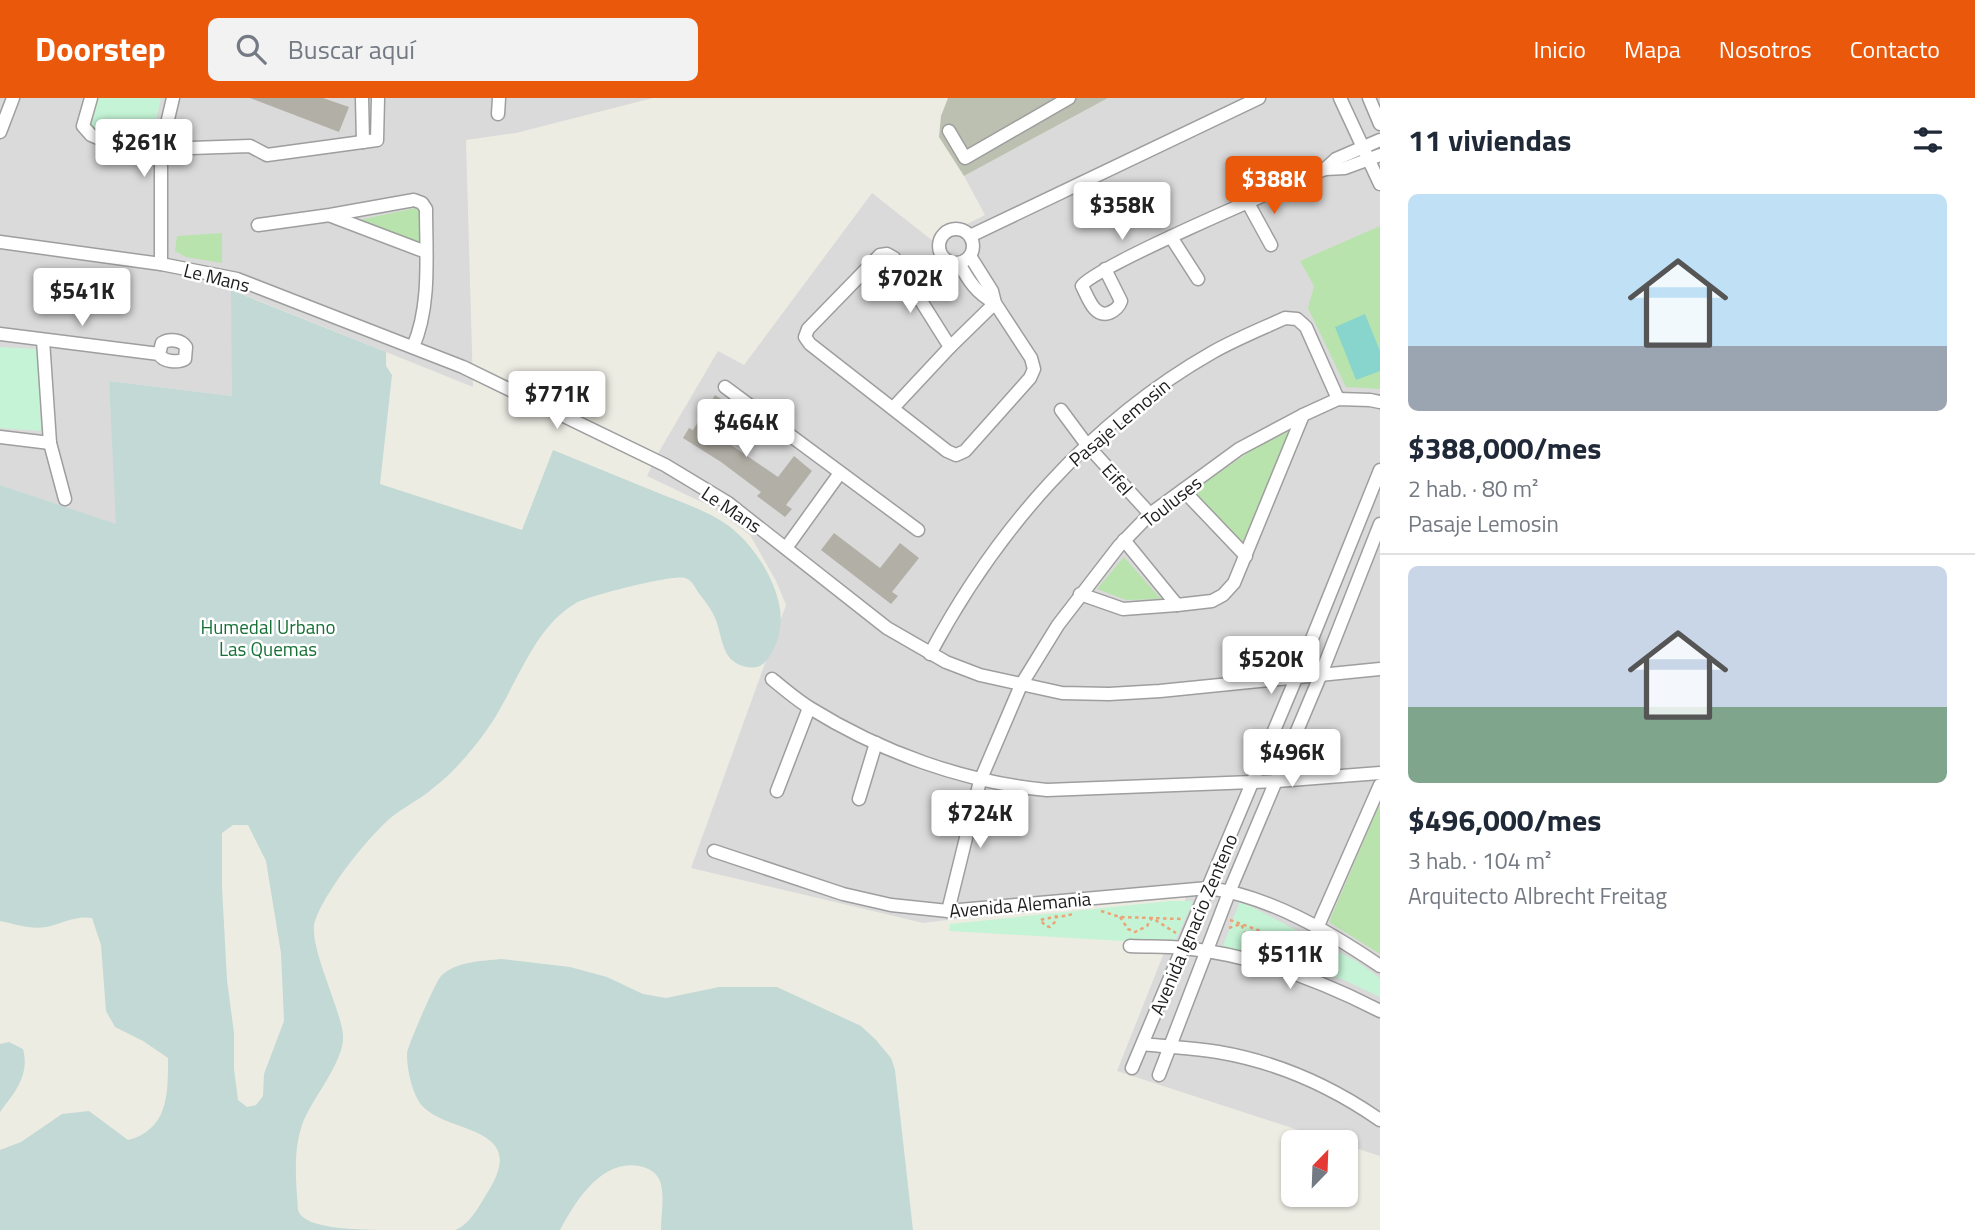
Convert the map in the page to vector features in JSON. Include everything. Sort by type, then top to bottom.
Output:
[{"type":"street","points":[[0,132],[13,98]]},
{"type":"street","points":[[91,98],[83,126],[90,135],[161,149],[250,146],[267,155],[377,140],[378,98]]},
{"type":"street","points":[[161,264],[161,149],[173,98]]},
{"type":"street","points":[[362,98],[363,142]]},
{"type":"street","points":[[498,114],[499,98]]},
{"type":"street","points":[[949,131],[965,158],[1069,98]]},
{"type":"street","points":[[970,236],[1259,98]]},
{"type":"street","points":[[1340,98],[1371,153],[1380,184]]},
{"type":"street","points":[[1368,98],[1380,124]]},
{"type":"street","points":[[1105,270],[1171,237],[1325,169],[1336,159],[1371,153],[1380,140]]},
{"type":"street","points":[[258,225],[414,200],[422,203],[426,209],[423,313],[413,347]]},
{"type":"street","points":[[1248,203],[1271,245]]},
{"type":"street","points":[[330,215],[426,252]]},
{"type":"street","points":[[950,347],[894,258],[887,254],[880,255],[808,329],[806,337],[810,344],[947,451],[956,455],[965,451],[1030,378],[1034,369],[1031,358],[995,303],[992,291],[970,256],[973,242],[970,236],[957,229],[945,234],[940,247],[946,259],[959,263],[971,284],[985,298],[995,303]]},
{"type":"street","points":[[1171,237],[1198,279]]},
{"type":"street","name":"Le Mans","points":[[0,242],[161,264],[247,282],[463,367],[665,465],[728,503],[887,628],[930,653],[980,676],[1062,693],[1109,694],[1380,669]]},
{"type":"street","points":[[959,263],[970,256]]},
{"type":"street","points":[[893,408],[995,303]]},
{"type":"street","name":"Pasaje Lemosin","points":[[930,653],[964,594],[1003,537],[1045,488],[1087,445],[1136,404],[1188,367],[1285,317],[1293,317],[1304,324],[1338,399]]},
{"type":"street","points":[[0,334],[159,354]]},
{"type":"street","points":[[43,340],[50,443],[65,499]]},
{"type":"street","points":[[725,387],[918,530]]},
{"type":"street","name":"Touluses","points":[[948,911],[980,780],[1021,685],[1080,594],[1125,540],[1150,514],[1239,449],[1338,399],[1380,402]]},
{"type":"street","name":"Eifel","points":[[1061,410],[1087,445],[1150,514]]},
{"type":"street","points":[[1080,594],[1123,608],[1206,602],[1223,595],[1234,583],[1246,556],[1303,415]]},
{"type":"street","points":[[0,437],[50,443]]},
{"type":"street","name":"Avenida Ignacio Zenteno","points":[[1132,1068],[1297,676],[1380,470]]},
{"type":"street","points":[[786,548],[840,473]]},
{"type":"street","points":[[1183,490],[1246,556]]},
{"type":"street","name":"Avenida Ignacio Zenteno","points":[[1159,1075],[1230,890],[1321,674],[1380,524]]},
{"type":"street","points":[[1125,540],[1177,605]]},
{"type":"street","points":[[772,679],[809,708],[876,743],[940,769],[980,780],[1047,790],[1277,781],[1380,773]]},
{"type":"street","points":[[777,791],[809,708]]},
{"type":"street","points":[[859,799],[876,743]]},
{"type":"street","points":[[1317,928],[1380,785]]},
{"type":"street","name":"Avenida Alemania","points":[[714,851],[843,894],[891,905],[948,911],[1208,888],[1230,890]]},
{"type":"street","points":[[1230,890],[1317,928],[1380,966]]},
{"type":"street","points":[[1130,946],[1184,944],[1271,967],[1339,992],[1380,1011]]},
{"type":"street","points":[[1143,1044],[1239,1056],[1283,1068],[1325,1086],[1380,1120]]},
{"type":"path","points":[[1097,910],[1120,917],[1195,919]]},
{"type":"path","points":[[1056,915],[1056,921],[1050,927],[1040,920],[1056,915],[1067,917],[1076,913]]},
{"type":"path","points":[[1220,916],[1283,939],[1301,940],[1313,948],[1339,992]]},
{"type":"path","points":[[1120,917],[1128,929],[1135,932],[1142,930],[1152,918]]},
{"type":"path","points":[[1152,918],[1184,944]]},
{"type":"path","points":[[1241,924],[1245,934],[1250,937],[1263,937],[1268,933]]},
{"type":"shaded area","points":[[0,98],[653,98],[516,133],[466,140],[473,387],[232,290],[232,396],[109,381],[117,525],[0,485]]},
{"type":"shaded area","points":[[948,98],[1108,98],[964,176],[939,137],[941,116]]},
{"type":"shaded area","points":[[1108,98],[1380,98],[1380,1156],[1358,1149],[1358,1130],[1298,1130],[1117,1071],[1189,890],[923,923],[691,868],[786,605],[750,535],[712,507],[647,476],[718,351],[744,365],[872,193],[933,241],[985,215],[964,176]]},
{"type":"shaded area","points":[[1365,314],[1380,351],[1380,371],[1356,380],[1335,327]]},
{"type":"green space","points":[[95,98],[161,98],[154,129],[138,136],[122,138],[90,128],[88,116]]},
{"type":"green space","points":[[416,208],[423,214],[423,247],[354,221]]},
{"type":"green space","points":[[1380,226],[1380,389],[1346,387],[1308,308],[1314,286],[1300,261]]},
{"type":"green space","points":[[222,233],[222,263],[186,257],[175,251],[177,236]]},
{"type":"green space","name":"Humedal Urbano Las Quemas","points":[[231,290],[386,352],[386,366],[392,375],[380,484],[522,530],[553,450],[697,508],[733,530],[752,549],[773,584],[781,616],[778,638],[769,658],[760,666],[746,667],[736,663],[727,653],[710,609],[690,580],[685,578],[631,586],[576,603],[560,614],[547,628],[486,731],[467,755],[440,783],[384,824],[335,883],[320,909],[314,931],[320,960],[341,1024],[342,1046],[339,1057],[306,1115],[299,1135],[296,1167],[298,1210],[302,1217],[321,1225],[379,1230],[0,1230],[0,1150],[21,1142],[62,1114],[89,1111],[128,1140],[141,1135],[152,1127],[163,1108],[168,1084],[168,1058],[115,1027],[106,1011],[101,945],[92,918],[74,919],[40,928],[0,921],[0,485],[116,524],[109,381],[232,396]],"holes":[[[233,825],[248,825],[266,861],[281,953],[284,1021],[264,1074],[263,1096],[256,1105],[247,1107],[238,1100],[234,1069],[234,1033],[227,980],[222,887],[222,833]]]},
{"type":"green space","points":[[0,347],[38,349],[41,431],[0,428]]},
{"type":"green space","points":[[1291,430],[1242,544],[1191,492],[1252,450]]},
{"type":"green space","points":[[1124,557],[1161,599],[1126,600],[1097,589]]},
{"type":"green space","points":[[1379,805],[1380,813],[1380,954],[1329,922]]},
{"type":"green space","points":[[1170,901],[1193,901],[1174,944],[949,931],[950,924]]},
{"type":"green space","points":[[1240,901],[1356,961],[1380,978],[1380,997],[1342,979],[1223,946]]},
{"type":"green space","points":[[502,959],[570,967],[607,977],[643,994],[666,998],[719,987],[777,987],[861,1026],[891,1058],[895,1070],[913,1230],[661,1230],[660,1181],[646,1168],[625,1166],[613,1169],[591,1185],[573,1207],[560,1230],[455,1230],[470,1218],[489,1190],[499,1168],[498,1152],[490,1141],[443,1120],[418,1100],[413,1089],[407,1054],[422,1014],[441,976],[454,967]]},
{"type":"green space","points":[[9,1042],[23,1049],[23,1075],[0,1112],[0,1044]]},
{"type":"building","points":[[250,98],[323,98],[349,107],[339,132]]},
{"type":"building","points":[[715,395],[736,408],[718,436],[778,477],[794,456],[812,471],[786,505],[792,509],[785,517],[757,496],[761,492],[683,438],[689,428],[693,430]]},
{"type":"building","points":[[834,533],[880,568],[900,543],[919,558],[892,592],[898,596],[891,604],[821,550]]}]
